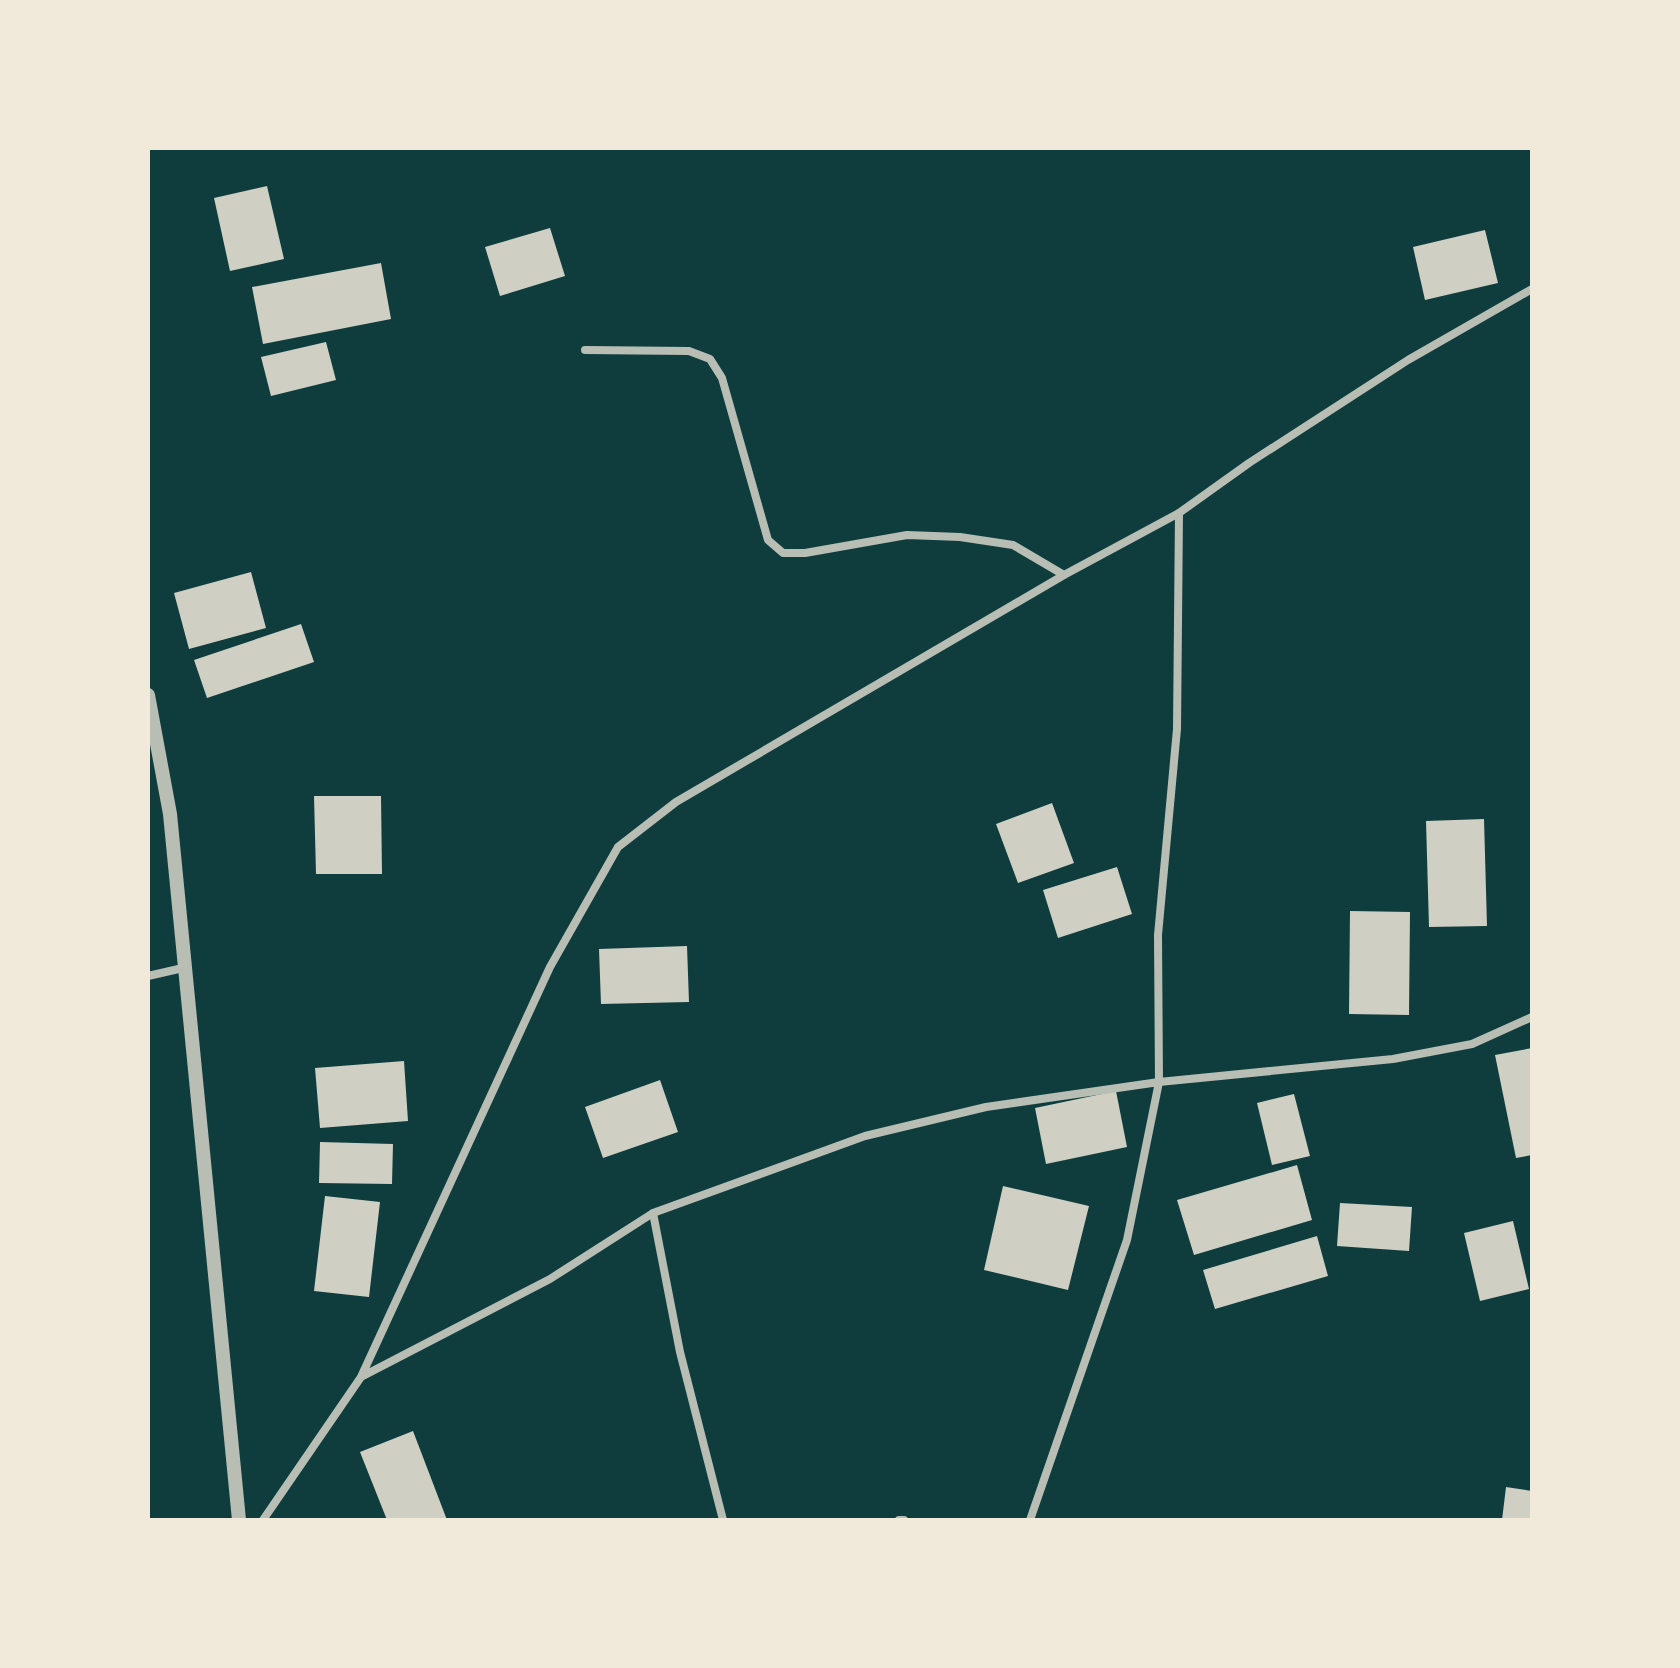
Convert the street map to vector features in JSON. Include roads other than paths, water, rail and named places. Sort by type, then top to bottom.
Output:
[{"type":"street","points":[[263,1520],[361,1377],[550,967],[618,847],[676,802],[1064,575],[1179,513],[1249,463],[1408,360],[1532,289]]},
{"type":"street","points":[[585,350],[689,351],[710,359],[722,378],[768,540],[783,553],[805,553],[907,535],[960,537],[1013,545],[1064,575]]},
{"type":"street","points":[[1030,1520],[1127,1240],[1159,1082],[1158,935],[1177,729],[1179,513]]},
{"type":"street","points":[[148,695],[170,814],[239,1520]]},
{"type":"street","points":[[148,976],[183,968]]},
{"type":"street","points":[[361,1377],[550,1279],[653,1213],[865,1136],[986,1107],[1159,1082],[1393,1059],[1472,1044],[1532,1017]]},
{"type":"street","points":[[653,1213],[680,1352],[723,1520]]}]
